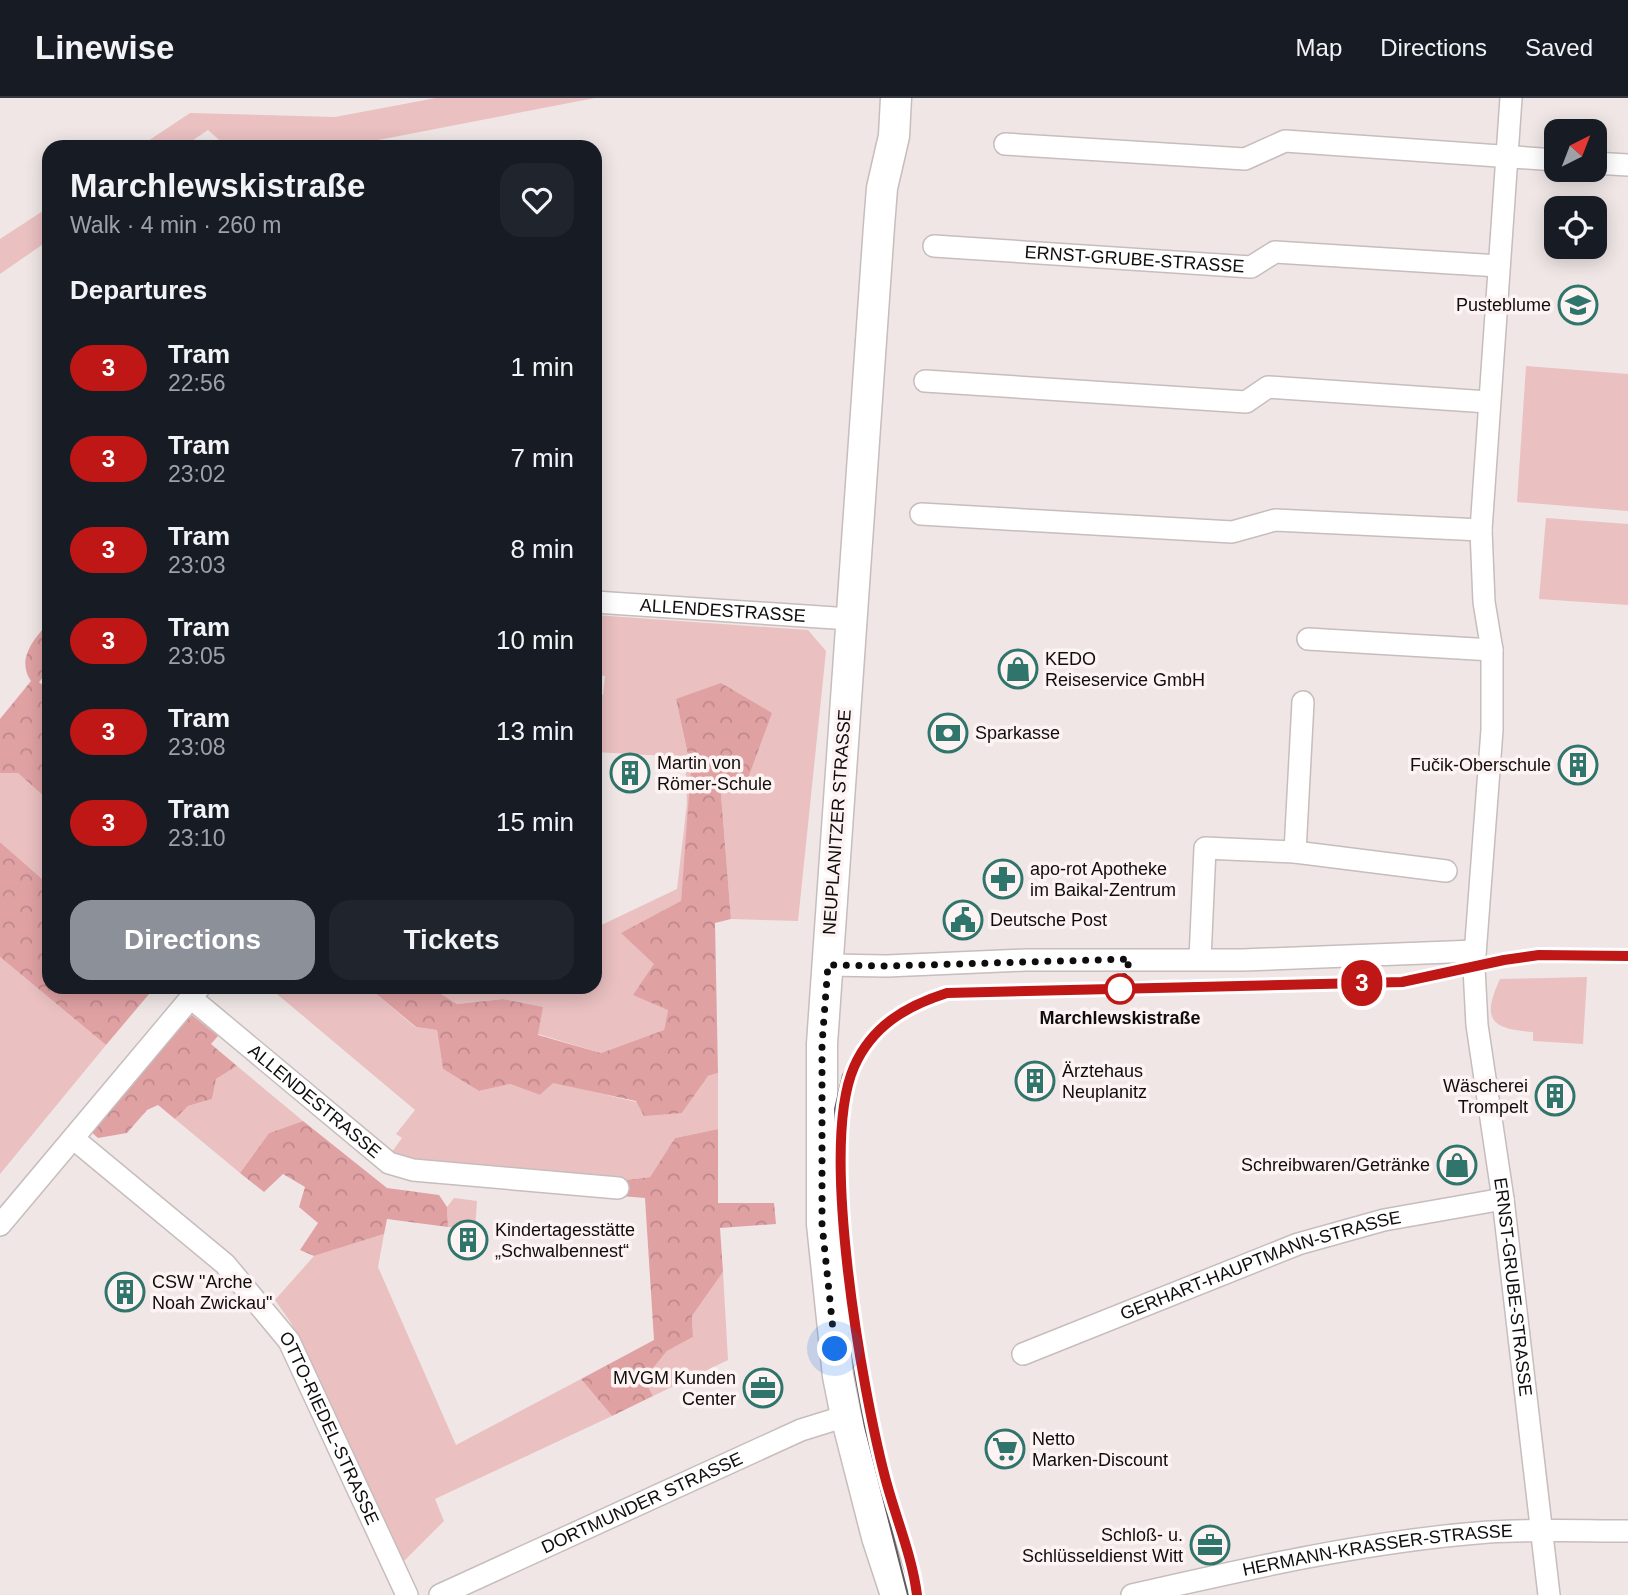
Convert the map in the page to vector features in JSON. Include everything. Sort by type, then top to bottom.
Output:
[{"type":"street","points":[[828,965],[1243,960],[1475,951],[1492,730],[1492,650],[1484,602],[1481,530],[1511,98]]},
{"type":"street","name":"NEUPLANITZER STRASSE","points":[[890,100],[850,619],[822,1044],[822,1224],[838,1376],[877,1537],[896,1595]]},
{"type":"street","points":[[1005,144],[1245,159],[1285,141],[1544,159]]},
{"type":"street","points":[[1607,164],[1628,165]]},
{"type":"street","name":"ERNST-GRUBE-STRASSE","points":[[934,246],[1251,267],[1275,252],[1499,266]]},
{"type":"street","points":[[925,381],[1246,402],[1268,387],[1488,402]]},
{"type":"street","points":[[920,514],[1232,532],[1275,520],[1481,530]]},
{"type":"street","name":"ALLENDESTRASSE","points":[[602,602],[850,619]]},
{"type":"street","points":[[1308,639],[1492,650]]},
{"type":"street","points":[[1295,852],[1303,702]]},
{"type":"street","points":[[1199,959],[1205,848],[1295,852],[1446,871]]},
{"type":"street","name":"ERNST-GRUBE-STRASSE","points":[[1475,951],[1477,1025],[1503,1199],[1549,1595]]},
{"type":"street","name":"ALLENDESTRASSE","points":[[0,1225],[193,994]]},
{"type":"street","name":"ALLENDESTRASSE","points":[[197,994],[389,1163],[413,1170],[618,1188]]},
{"type":"street","name":"OTTO-RIEDEL-STRASSE","points":[[74,1139],[225,1264],[289,1341],[407,1595]]},
{"type":"street","name":"GERHART-HAUPTMANN-STRASSE","points":[[1023,1354],[1298,1244],[1384,1220],[1503,1199]]},
{"type":"street","name":"DORTMUNDER STRASSE","points":[[440,1595],[802,1430],[846,1416]]},
{"type":"street","name":"HERMANN-KRASSER-STRASSE","points":[[1132,1595],[1315,1555],[1431,1538],[1542,1531],[1628,1531]]},
{"type":"street","name":"NEUPLANITZER STRASSE","points":[[877,1537],[878,1579],[882,1595]]},
{"type":"shaded area","points":[[436,98],[595,98],[378,140],[219,140],[208,130],[193,140],[150,140],[190,113],[335,117]]},
{"type":"shaded area","points":[[42,212],[42,245],[0,274],[0,239]]},
{"type":"shaded area","points":[[1526,366],[1628,374],[1628,511],[1517,502]]},
{"type":"shaded area","points":[[1546,518],[1628,524],[1628,605],[1539,599]]},
{"type":"shaded area","points":[[602,615],[808,630],[826,651],[798,921],[731,919],[721,794],[676,699],[691,769],[690,803],[681,901],[654,965],[668,1010],[664,1030],[601,1053],[538,1034],[542,1007],[503,999],[457,1004],[441,994],[602,994],[602,925],[677,889],[687,803],[685,757],[602,752],[602,695],[605,676],[602,676]]},
{"type":"shaded area","points":[[0,773],[18,773],[42,795],[42,879],[0,842]]},
{"type":"shaded area","points":[[0,957],[106,1045],[0,1174]]},
{"type":"shaded area","points":[[1587,977],[1583,1044],[1533,1041],[1533,1032],[1499,1025],[1491,1013],[1491,1004],[1500,979]]},
{"type":"shaded area","points":[[277,994],[376,994],[415,1027],[437,1030],[443,1069],[479,1091],[510,1084],[540,1095],[553,1082],[682,1113],[708,1076],[718,1073],[718,1129],[675,1138],[650,1177],[617,1181],[411,1164],[389,1156],[402,1138],[396,1134],[415,1110]]},
{"type":"shaded area","points":[[237,1066],[303,1121],[269,1133],[240,1173],[175,1119],[188,1106],[212,1099],[216,1079]]},
{"type":"shaded area","points":[[454,1198],[477,1201],[475,1230],[448,1227],[447,1207]]},
{"type":"shaded area","points":[[384,1234],[378,1267],[456,1445],[581,1379],[612,1416],[435,1499],[444,1521],[404,1561],[291,1323],[275,1300],[314,1256]]},
{"type":"shaded area","points":[[723,1272],[728,1360],[653,1396],[644,1379],[667,1351],[693,1337],[692,1316]]},
{"type":"green space","points":[[42,631],[42,678],[39,682],[42,685],[42,795],[18,773],[0,773],[0,719],[31,681],[25,665],[33,642]]},
{"type":"green space","points":[[721,683],[772,713],[744,789],[721,794],[731,919],[715,923],[718,1073],[708,1076],[682,1113],[644,1116],[636,1101],[553,1083],[540,1095],[510,1084],[479,1091],[443,1069],[437,1030],[416,1027],[376,994],[441,994],[457,1004],[503,999],[543,1007],[538,1035],[601,1053],[664,1030],[668,1010],[633,995],[654,964],[621,933],[681,901],[691,769],[676,699]]},
{"type":"green space","points":[[0,842],[42,879],[42,992],[0,957]]},
{"type":"green space","points":[[45,994],[149,994],[106,1045]]},
{"type":"green space","points":[[192,1015],[218,1036],[211,1044],[237,1066],[216,1079],[212,1099],[188,1106],[175,1119],[158,1105],[147,1110],[127,1133],[98,1138],[89,1130],[175,1025],[185,1022]]},
{"type":"green space","points":[[303,1121],[387,1188],[439,1195],[447,1207],[448,1227],[387,1219],[384,1234],[314,1256],[300,1250],[318,1223],[299,1207],[305,1187],[283,1174],[264,1192],[240,1173],[269,1133]]},
{"type":"green space","points":[[718,1129],[718,1203],[774,1203],[776,1224],[720,1228],[723,1272],[692,1316],[693,1337],[667,1351],[644,1379],[653,1396],[612,1416],[581,1379],[654,1340],[645,1198],[621,1196],[617,1181],[650,1177],[675,1138]]},
{"type":"tram line","points":[[908,1595],[865,1427],[855,1373],[844,1286],[835,1109],[843,1075],[861,1043],[887,1017],[915,1000],[947,989],[1120,982],[1402,977],[1502,954],[1537,950],[1628,951]]},
{"type":"tram line","name":"3","points":[[917,1595],[884,1474],[862,1373],[842,1192],[842,1105],[855,1066],[874,1036],[895,1015],[919,1002],[947,993],[1402,982],[1539,955],[1628,956]]},
{"type":"place","name":"Pusteblume","points":[[1578,305]]},
{"type":"place","name":"KEDO Reiseservice GmbH","points":[[1018,669]]},
{"type":"place","name":"Sparkasse","points":[[948,733]]},
{"type":"place","name":"Fučik-Oberschule","points":[[1578,765]]},
{"type":"place","name":"Martin von Römer-Schule","points":[[630,773]]},
{"type":"place","name":"apo-rot Apotheke im Baikal-Zentrum","points":[[1003,879]]},
{"type":"place","name":"Deutsche Post","points":[[963,920]]},
{"type":"place","name":"Marchlewskistraße","points":[[1120,989]]},
{"type":"place","name":"Ärztehaus Neuplanitz","points":[[1035,1081]]},
{"type":"place","name":"Wäscherei Trompelt","points":[[1555,1096]]},
{"type":"place","name":"Schreibwaren/Getränke","points":[[1457,1165]]},
{"type":"place","name":"Kindertagesstätte „Schwalbennest“","points":[[468,1240]]},
{"type":"place","name":"CSW \"Arche Noah Zwickau\"","points":[[125,1292]]},
{"type":"place","name":"MVGM Kunden Center","points":[[763,1388]]},
{"type":"place","name":"Netto Marken-Discount","points":[[1005,1449]]},
{"type":"place","name":"Schloß- u. Schlüsseldienst Witt","points":[[1210,1545]]},
{"type":"route","points":[[835,1349],[822,1224],[821,1079],[828,965],[887,966],[1130,959],[1120,989]]}]
